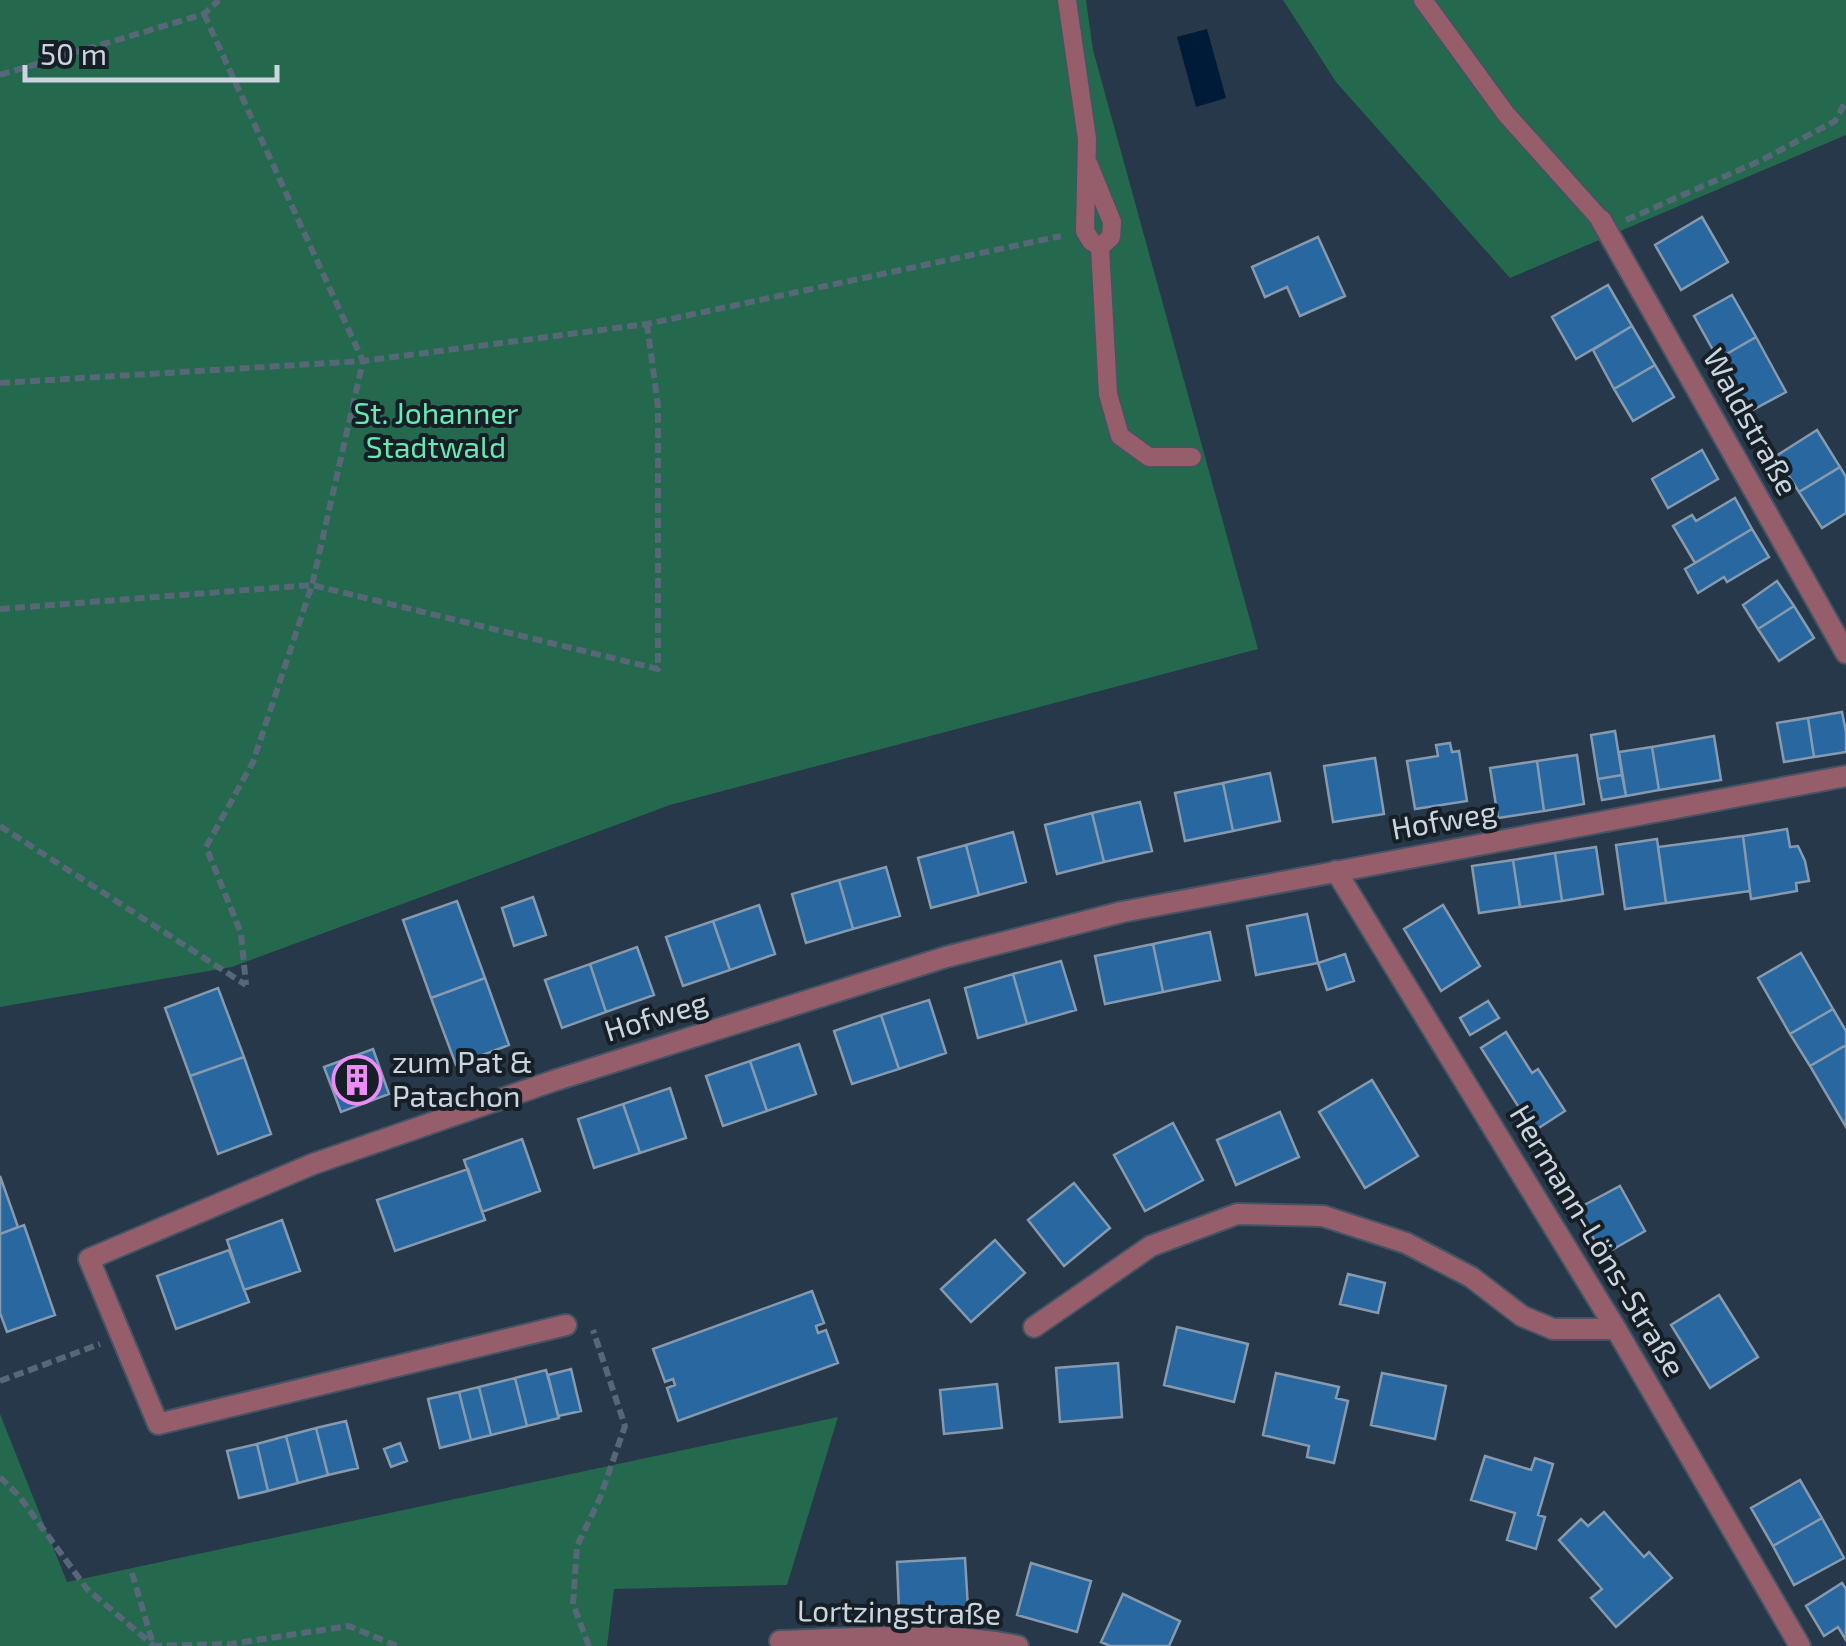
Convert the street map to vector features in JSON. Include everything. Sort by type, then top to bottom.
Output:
[{"type":"street","name":"Waldstraße","points":[[1604,225],[1846,653]]},
{"type":"street","name":"Hofweg","points":[[566,1325],[158,1424],[89,1259],[332,1158],[553,1080],[927,963],[1122,912],[1846,776]]},
{"type":"street","name":"Hermann-Löns-Straße","points":[[1336,871],[1616,1329],[1800,1646]]},
{"type":"street","points":[[1034,1326],[1151,1246],[1236,1214],[1323,1216],[1406,1244],[1471,1277],[1522,1316],[1553,1329],[1616,1329]]},
{"type":"street","name":"Lortzingstraße","points":[[780,1641],[922,1638],[1018,1646]]},
{"type":"lane","points":[[1068,0],[1087,139],[1085,231],[1100,247]]},
{"type":"lane","points":[[1423,0],[1506,114],[1604,225]]},
{"type":"lane","points":[[1088,163],[1112,222],[1111,237],[1100,247]]},
{"type":"lane","points":[[1100,247],[1108,394],[1120,436],[1149,457],[1192,456]]},
{"type":"path","points":[[0,74],[204,14],[219,0]]},
{"type":"path","points":[[0,826],[246,985],[241,933],[206,847],[252,762],[312,586],[363,361],[204,14]]},
{"type":"path","points":[[1604,225],[1762,160],[1835,121],[1846,101]]},
{"type":"path","points":[[0,383],[363,361],[648,324],[1085,231]]},
{"type":"path","points":[[0,609],[312,586],[658,670],[658,406],[648,324]]},
{"type":"path","points":[[588,1317],[625,1426],[600,1498],[577,1546],[574,1604],[588,1646]]},
{"type":"path","points":[[0,1381],[94,1346]]},
{"type":"path","points":[[0,1477],[20,1496],[87,1589],[153,1646],[230,1644],[349,1626],[396,1646]]},
{"type":"path","points":[[132,1573],[153,1646]]},
{"type":"green space","name":"St. Johanner Stadtwald","points":[[0,0],[1086,0],[1093,50],[1258,649],[670,805],[232,967],[0,1007]]},
{"type":"green space","points":[[1283,0],[1846,0],[1846,135],[1510,278],[1336,82]]},
{"type":"green space","points":[[0,1414],[67,1582],[838,1417],[787,1585],[614,1589],[607,1646],[0,1646]]},
{"type":"water","points":[[1207,29],[1226,98],[1196,107],[1177,37]]},
{"type":"building","points":[[1702,217],[1728,262],[1681,290],[1655,245]]},
{"type":"building","points":[[1318,237],[1345,296],[1300,316],[1287,287],[1265,297],[1252,267]]},
{"type":"building","points":[[1608,285],[1632,326],[1576,359],[1552,317]]},
{"type":"building","points":[[1732,295],[1756,337],[1718,359],[1694,316]]},
{"type":"building","points":[[1632,326],[1655,365],[1614,389],[1593,350]]},
{"type":"building","points":[[1756,337],[1786,392],[1747,413],[1718,359]]},
{"type":"building","points":[[1655,365],[1674,397],[1633,421],[1614,389]]},
{"type":"building","points":[[1817,430],[1840,467],[1799,492],[1776,456]]},
{"type":"building","points":[[1702,450],[1718,479],[1668,508],[1652,479]]},
{"type":"building","points":[[1840,467],[1846,477],[1846,513],[1822,528],[1799,492]]},
{"type":"building","points":[[1735,498],[1752,529],[1695,563],[1673,526],[1692,515],[1696,521]]},
{"type":"building","points":[[1752,529],[1769,557],[1727,582],[1724,577],[1698,593],[1685,569]]},
{"type":"building","points":[[1777,581],[1794,606],[1758,629],[1743,605]]},
{"type":"building","points":[[1794,606],[1814,638],[1779,661],[1758,629]]},
{"type":"building","points":[[1842,712],[1846,752],[1814,757],[1808,718]]},
{"type":"building","points":[[1808,718],[1814,757],[1784,762],[1777,723]]},
{"type":"building","points":[[1615,731],[1622,775],[1598,779],[1591,735]]},
{"type":"building","points":[[1714,736],[1721,780],[1659,790],[1652,747]]},
{"type":"building","points":[[1450,743],[1452,752],[1459,751],[1467,801],[1415,809],[1407,761],[1438,756],[1436,745]]},
{"type":"building","points":[[1652,747],[1659,790],[1626,796],[1619,752]]},
{"type":"building","points":[[1577,755],[1584,804],[1544,811],[1537,761]]},
{"type":"building","points":[[1375,758],[1384,814],[1333,822],[1324,766]]},
{"type":"building","points":[[1537,761],[1544,811],[1498,818],[1490,768]]},
{"type":"building","points":[[1270,773],[1280,821],[1233,831],[1223,783]]},
{"type":"building","points":[[1622,775],[1626,796],[1602,800],[1598,779]]},
{"type":"building","points":[[1223,783],[1233,831],[1185,841],[1175,793]]},
{"type":"building","points":[[1140,802],[1152,851],[1104,862],[1092,813]]},
{"type":"building","points":[[1092,813],[1104,862],[1057,874],[1045,825]]},
{"type":"building","points":[[1787,829],[1790,847],[1798,846],[1809,881],[1796,883],[1797,891],[1751,899],[1743,836]]},
{"type":"building","points":[[1013,832],[1026,882],[979,895],[966,845]]},
{"type":"building","points":[[1743,836],[1750,891],[1666,903],[1658,847]]},
{"type":"building","points":[[1657,839],[1666,903],[1625,909],[1616,845]]},
{"type":"building","points":[[966,845],[979,895],[931,908],[918,858]]},
{"type":"building","points":[[1596,847],[1603,894],[1562,901],[1555,853]]},
{"type":"building","points":[[1555,853],[1562,901],[1520,907],[1513,860]]},
{"type":"building","points":[[1513,860],[1520,907],[1479,913],[1472,866]]},
{"type":"building","points":[[886,867],[900,916],[853,929],[839,880]]},
{"type":"building","points":[[839,880],[853,929],[806,943],[792,894]]},
{"type":"building","points":[[533,897],[546,935],[514,946],[502,908]]},
{"type":"building","points":[[457,901],[485,978],[431,998],[403,920]]},
{"type":"building","points":[[759,905],[775,954],[730,970],[713,921]]},
{"type":"building","points":[[1443,905],[1480,966],[1441,991],[1404,929]]},
{"type":"building","points":[[1307,914],[1318,963],[1256,975],[1247,926]]},
{"type":"building","points":[[713,921],[730,970],[683,986],[666,937]]},
{"type":"building","points":[[1210,932],[1220,980],[1163,992],[1153,944]]},
{"type":"building","points":[[1153,944],[1163,992],[1105,1004],[1095,956]]},
{"type":"building","points":[[637,947],[654,995],[606,1012],[590,964]]},
{"type":"building","points":[[1801,953],[1833,1009],[1790,1034],[1758,978]]},
{"type":"building","points":[[1345,954],[1354,981],[1327,990],[1318,963]]},
{"type":"building","points":[[1061,961],[1076,1010],[1027,1024],[1013,974]]},
{"type":"building","points":[[590,964],[606,1012],[562,1028],[545,980]]},
{"type":"building","points":[[1013,974],[1027,1024],[978,1038],[965,988]]},
{"type":"building","points":[[485,978],[509,1045],[456,1065],[431,998]]},
{"type":"building","points":[[218,988],[244,1057],[190,1076],[165,1008]]},
{"type":"building","points":[[929,1000],[946,1053],[899,1069],[881,1015]]},
{"type":"building","points":[[1488,1001],[1499,1018],[1470,1035],[1460,1018]]},
{"type":"building","points":[[1833,1009],[1846,1031],[1846,1045],[1810,1066],[1790,1034]]},
{"type":"building","points":[[881,1015],[899,1069],[852,1084],[834,1031]]},
{"type":"building","points":[[1506,1032],[1532,1073],[1538,1069],[1565,1111],[1534,1131],[1481,1048]]},
{"type":"building","points":[[799,1044],[816,1094],[767,1111],[750,1061]]},
{"type":"building","points":[[1846,1045],[1846,1127],[1810,1066]]},
{"type":"building","name":"zum Pat & Patachon","points":[[373,1049],[389,1094],[341,1112],[324,1067]]},
{"type":"building","points":[[244,1057],[271,1134],[218,1154],[190,1076]]},
{"type":"building","points":[[750,1061],[767,1111],[723,1126],[706,1076]]},
{"type":"building","points":[[1372,1080],[1418,1156],[1365,1188],[1319,1112]]},
{"type":"building","points":[[670,1088],[686,1138],[640,1153],[623,1104]]},
{"type":"building","points":[[623,1104],[640,1153],[594,1168],[578,1119]]},
{"type":"building","points":[[1280,1112],[1299,1157],[1236,1185],[1217,1140]]},
{"type":"building","points":[[1173,1123],[1203,1180],[1145,1211],[1114,1155]]},
{"type":"building","points":[[522,1139],[540,1191],[482,1212],[464,1160]]},
{"type":"building","points":[[468,1169],[485,1220],[395,1251],[377,1200]]},
{"type":"building","points":[[0,1176],[18,1227],[0,1234]]},
{"type":"building","points":[[1074,1183],[1110,1228],[1064,1266],[1028,1220]]},
{"type":"building","points":[[1620,1186],[1645,1231],[1603,1255],[1577,1209]]},
{"type":"building","points":[[282,1220],[300,1271],[244,1290],[227,1240]]},
{"type":"building","points":[[24,1225],[55,1315],[7,1332],[0,1313],[0,1234]]},
{"type":"building","points":[[995,1240],[1025,1273],[971,1322],[941,1289]]},
{"type":"building","points":[[229,1250],[249,1302],[176,1329],[157,1276]]},
{"type":"building","points":[[1348,1274],[1385,1283],[1378,1313],[1340,1304]]},
{"type":"building","points":[[812,1291],[824,1323],[816,1326],[818,1333],[826,1330],[838,1363],[678,1421],[667,1388],[675,1385],[673,1379],[665,1382],[653,1349]]},
{"type":"building","points":[[1719,1295],[1758,1357],[1710,1388],[1671,1325]]},
{"type":"building","points":[[1177,1327],[1248,1344],[1234,1402],[1164,1385]]},
{"type":"building","points":[[1118,1363],[1122,1417],[1060,1422],[1056,1368]]},
{"type":"building","points":[[571,1369],[581,1411],[558,1416],[548,1375]]},
{"type":"building","points":[[546,1370],[559,1418],[527,1426],[515,1378]]},
{"type":"building","points":[[1276,1373],[1339,1387],[1336,1398],[1348,1401],[1334,1463],[1307,1457],[1309,1446],[1263,1435]]},
{"type":"building","points":[[1382,1373],[1446,1386],[1435,1439],[1371,1425]]},
{"type":"building","points":[[515,1378],[527,1426],[491,1435],[479,1387]]},
{"type":"building","points":[[997,1384],[1002,1428],[944,1434],[940,1390]]},
{"type":"building","points":[[479,1387],[491,1435],[471,1440],[459,1392]]},
{"type":"building","points":[[459,1392],[471,1440],[440,1448],[428,1399]]},
{"type":"building","points":[[346,1421],[358,1468],[328,1475],[316,1428]]},
{"type":"building","points":[[316,1428],[328,1475],[298,1483],[286,1436]]},
{"type":"building","points":[[286,1436],[298,1483],[268,1491],[257,1444]]},
{"type":"building","points":[[400,1443],[407,1461],[391,1467],[384,1449]]},
{"type":"building","points":[[257,1444],[268,1491],[239,1498],[227,1451]]},
{"type":"building","points":[[1485,1456],[1531,1470],[1535,1458],[1553,1464],[1538,1515],[1545,1517],[1536,1549],[1507,1540],[1515,1513],[1471,1500]]},
{"type":"building","points":[[1800,1480],[1822,1518],[1773,1546],[1751,1508]]},
{"type":"building","points":[[1604,1512],[1644,1557],[1649,1552],[1672,1578],[1616,1627],[1591,1598],[1602,1589],[1559,1540],[1581,1519],[1588,1526]]},
{"type":"building","points":[[1822,1518],[1844,1558],[1794,1585],[1773,1546]]},
{"type":"building","points":[[965,1558],[968,1608],[899,1611],[897,1562]]},
{"type":"building","points":[[1031,1563],[1091,1581],[1077,1632],[1017,1615]]},
{"type":"building","points":[[1842,1583],[1846,1589],[1846,1640],[1838,1627],[1824,1636],[1806,1606]]},
{"type":"building","points":[[1123,1594],[1180,1621],[1169,1646],[1110,1646],[1101,1642]]},
{"type":"place","name":"zum Pat & Patachon","points":[[357,1080]]}]
